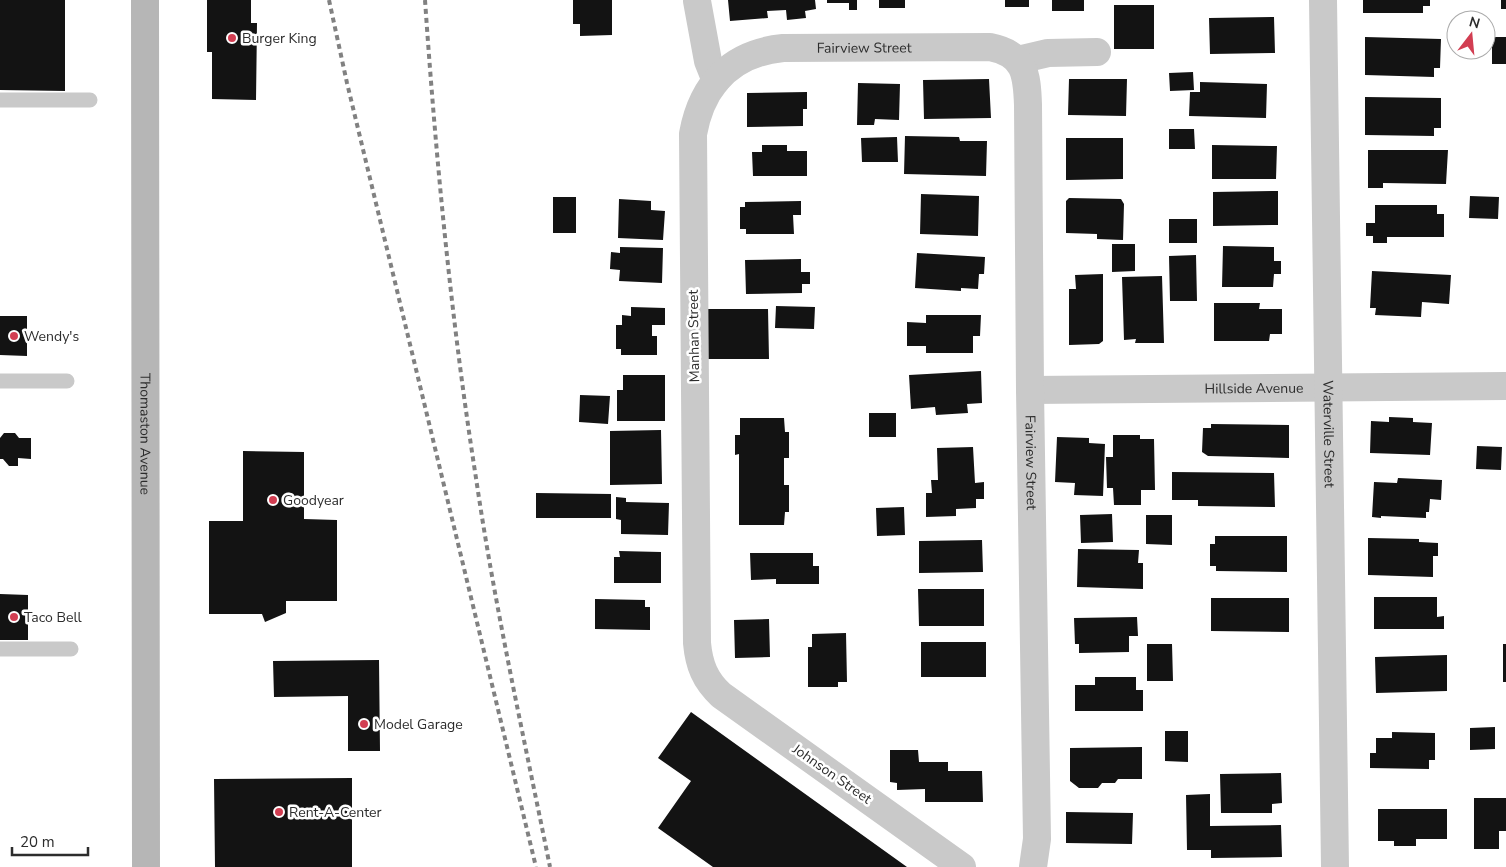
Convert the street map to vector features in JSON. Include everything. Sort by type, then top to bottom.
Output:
[{"type":"main road","name":"Thomaston Avenue","points":[[145,0],[146,867]]},
{"type":"street","name":"Waterville Street","points":[[1323,0],[1335,867]]},
{"type":"street","points":[[697,1],[708,61],[716,81]]},
{"type":"street","name":"Fairview Street","points":[[716,81],[730,67],[747,56],[767,50],[783,48],[990,47],[1002,49],[1011,54],[1018,60],[1026,76],[1028,105],[1037,839],[1033,867]]},
{"type":"street","points":[[1018,60],[1048,53],[1097,52]]},
{"type":"street","name":"Manhan Street","points":[[706,677],[699,658],[697,643],[693,143],[695,123],[699,112],[716,81]]},
{"type":"street","name":"Hillside Avenue","points":[[1030,390],[1506,386]]},
{"type":"street","name":"Johnson Street","points":[[706,677],[712,687],[733,704],[962,867]]},
{"type":"lane","points":[[0,100],[90,100]]},
{"type":"lane","points":[[0,381],[67,381]]},
{"type":"lane","points":[[0,649],[71,649]]},
{"type":"building","points":[[0,0],[65,0],[65,91],[0,90]]},
{"type":"building","name":"Burger King","points":[[207,0],[251,0],[251,23],[257,23],[256,100],[212,99],[212,52],[207,52]]},
{"type":"building","points":[[573,0],[612,0],[612,35],[580,36],[580,24],[573,24]]},
{"type":"building","points":[[728,0],[815,0],[816,9],[805,11],[806,18],[787,20],[786,10],[767,11],[768,18],[730,21]]},
{"type":"building","points":[[827,0],[857,0],[857,10],[849,10],[849,3],[827,3]]},
{"type":"building","points":[[879,0],[905,0],[905,8],[879,8]]},
{"type":"building","points":[[1005,0],[1029,0],[1029,7],[1005,7]]},
{"type":"building","points":[[1052,0],[1084,0],[1084,11],[1052,11]]},
{"type":"building","points":[[1363,0],[1430,0],[1430,6],[1423,6],[1423,13],[1363,13]]},
{"type":"building","points":[[1501,0],[1506,0],[1506,9],[1501,9]]},
{"type":"building","points":[[1114,5],[1154,5],[1154,49],[1114,49]]},
{"type":"building","points":[[1274,17],[1275,53],[1210,54],[1209,18]]},
{"type":"building","points":[[1365,37],[1441,39],[1440,68],[1434,68],[1434,77],[1365,75]]},
{"type":"building","points":[[1496,37],[1506,37],[1506,64],[1492,64],[1492,60],[1496,60]]},
{"type":"building","points":[[1193,72],[1194,90],[1170,91],[1169,73]]},
{"type":"building","points":[[989,79],[991,118],[924,119],[923,80]]},
{"type":"building","points":[[1069,79],[1127,79],[1126,116],[1068,115]]},
{"type":"building","points":[[1200,82],[1267,84],[1266,118],[1189,116],[1190,92],[1200,92]]},
{"type":"building","points":[[858,83],[900,84],[899,120],[875,119],[874,125],[857,125]]},
{"type":"building","points":[[807,92],[807,109],[803,109],[803,126],[747,127],[747,93]]},
{"type":"building","points":[[1365,97],[1441,98],[1441,128],[1434,128],[1434,136],[1365,135]]},
{"type":"building","points":[[1169,129],[1194,129],[1195,149],[1169,149]]},
{"type":"building","points":[[905,136],[959,137],[960,141],[987,141],[986,176],[904,174]]},
{"type":"building","points":[[897,137],[898,162],[862,162],[861,138]]},
{"type":"building","points":[[1066,138],[1123,138],[1123,179],[1066,180]]},
{"type":"building","points":[[762,145],[787,145],[787,151],[807,151],[807,176],[753,176],[752,152],[762,152]]},
{"type":"building","points":[[1212,145],[1277,146],[1276,179],[1212,179]]},
{"type":"building","points":[[1368,150],[1448,150],[1446,184],[1383,183],[1383,188],[1368,188]]},
{"type":"building","points":[[1278,191],[1278,225],[1213,226],[1213,192]]},
{"type":"building","points":[[921,194],[979,196],[978,236],[920,234]]},
{"type":"building","points":[[1470,196],[1499,197],[1498,219],[1469,218]]},
{"type":"building","points":[[553,197],[576,197],[576,233],[553,233]]},
{"type":"building","points":[[1069,198],[1121,199],[1124,204],[1123,240],[1097,239],[1097,234],[1066,233],[1066,201]]},
{"type":"building","points":[[619,199],[651,201],[651,210],[665,211],[663,240],[618,238]]},
{"type":"building","points":[[801,201],[801,215],[793,215],[794,234],[746,234],[746,229],[740,229],[740,207],[745,207],[745,202]]},
{"type":"building","points":[[1375,205],[1437,205],[1437,214],[1444,214],[1444,237],[1387,237],[1387,243],[1373,243],[1373,236],[1366,236],[1366,223],[1375,223]]},
{"type":"building","points":[[1169,219],[1197,219],[1197,243],[1169,243]]},
{"type":"building","points":[[1112,244],[1135,244],[1135,271],[1112,272]]},
{"type":"building","points":[[1223,246],[1274,247],[1274,261],[1281,261],[1281,274],[1274,274],[1273,287],[1222,287]]},
{"type":"building","points":[[620,247],[663,248],[662,283],[619,281],[620,270],[610,269],[611,252],[620,253]]},
{"type":"building","points":[[917,253],[985,257],[984,274],[979,274],[978,289],[961,288],[961,291],[915,288]]},
{"type":"building","points":[[1196,255],[1197,301],[1170,301],[1169,256]]},
{"type":"building","points":[[801,259],[801,272],[810,272],[810,284],[802,284],[802,293],[746,294],[745,260]]},
{"type":"building","points":[[1372,271],[1451,275],[1449,304],[1422,302],[1421,317],[1375,315],[1376,308],[1370,308]]},
{"type":"building","points":[[1103,274],[1103,341],[1099,344],[1069,345],[1069,289],[1076,289],[1075,275]]},
{"type":"building","points":[[1162,276],[1164,343],[1135,343],[1136,339],[1124,340],[1122,277]]},
{"type":"building","points":[[1214,303],[1260,303],[1259,309],[1282,309],[1282,334],[1270,334],[1269,341],[1214,341]]},
{"type":"building","points":[[776,306],[815,307],[814,329],[775,328]]},
{"type":"building","points":[[631,307],[665,308],[665,325],[652,325],[652,336],[657,336],[657,355],[621,355],[621,349],[616,349],[616,325],[622,325],[622,315],[631,316]]},
{"type":"building","points":[[706,309],[768,309],[769,359],[707,359]]},
{"type":"building","points":[[926,315],[981,315],[980,336],[973,336],[973,353],[926,353],[926,346],[907,346],[907,322],[926,323]]},
{"type":"building","name":"Wendy's","points":[[0,316],[27,316],[27,356],[0,355]]},
{"type":"building","points":[[981,371],[982,403],[967,404],[968,413],[936,415],[935,407],[911,409],[909,375]]},
{"type":"building","points":[[623,375],[665,375],[665,421],[617,421],[617,390],[623,390]]},
{"type":"building","points":[[580,395],[610,396],[608,424],[579,422]]},
{"type":"building","points":[[869,413],[896,413],[896,437],[869,437]]},
{"type":"building","points":[[1389,417],[1413,418],[1413,422],[1432,423],[1430,455],[1370,453],[1371,421],[1389,422]]},
{"type":"building","points":[[740,418],[784,418],[785,432],[789,432],[789,458],[784,458],[784,485],[789,485],[789,512],[785,512],[784,525],[739,525],[739,454],[735,455],[735,435],[740,435]]},
{"type":"building","points":[[1211,424],[1289,425],[1289,458],[1208,456],[1202,452],[1203,428],[1211,428]]},
{"type":"building","points":[[661,430],[662,484],[610,485],[610,431]]},
{"type":"building","points":[[4,433],[15,433],[19,438],[31,438],[31,459],[18,458],[18,466],[9,466],[3,459],[0,459],[0,438]]},
{"type":"building","points":[[1113,435],[1140,435],[1140,439],[1154,439],[1155,490],[1141,490],[1141,505],[1114,505],[1113,488],[1107,488],[1106,457],[1113,457]]},
{"type":"building","points":[[1057,437],[1089,438],[1089,443],[1105,444],[1103,496],[1074,495],[1075,483],[1055,482]]},
{"type":"building","points":[[1477,446],[1502,447],[1501,470],[1476,469]]},
{"type":"building","points":[[973,447],[975,483],[984,482],[984,499],[976,499],[976,508],[956,509],[956,516],[926,517],[926,493],[932,493],[931,480],[938,480],[937,448]]},
{"type":"building","points":[[243,451],[304,452],[304,519],[337,520],[337,601],[286,601],[286,613],[265,622],[262,614],[209,614],[209,521],[243,521]]},
{"type":"building","points":[[1172,472],[1274,473],[1275,507],[1198,506],[1198,500],[1172,500]]},
{"type":"building","points":[[1398,478],[1442,480],[1441,500],[1430,499],[1429,512],[1426,512],[1426,518],[1372,517],[1374,482],[1397,483]]},
{"type":"building","points":[[536,493],[611,494],[611,518],[536,518]]},
{"type":"building","points":[[616,497],[626,498],[626,502],[669,503],[668,535],[621,534],[621,520],[616,519]]},
{"type":"building","points":[[904,507],[905,535],[877,536],[876,508]]},
{"type":"building","points":[[1112,514],[1113,542],[1081,543],[1080,515]]},
{"type":"building","points":[[1146,515],[1172,515],[1172,545],[1146,544]]},
{"type":"building","points":[[1215,536],[1287,536],[1287,572],[1216,571],[1216,566],[1210,566],[1210,544],[1215,544]]},
{"type":"building","points":[[1368,538],[1419,539],[1419,542],[1438,543],[1438,556],[1433,556],[1433,577],[1368,575]]},
{"type":"building","points":[[982,540],[983,572],[919,573],[919,541]]},
{"type":"building","points":[[1078,549],[1139,550],[1138,563],[1143,563],[1143,589],[1077,587]]},
{"type":"building","points":[[619,551],[661,552],[661,583],[614,583],[614,557],[620,557]]},
{"type":"building","points":[[750,553],[813,553],[813,566],[819,566],[819,584],[776,584],[776,579],[751,580]]},
{"type":"building","points":[[918,589],[984,589],[984,626],[919,626]]},
{"type":"building","name":"Taco Bell","points":[[0,594],[28,595],[28,640],[0,640]]},
{"type":"building","points":[[1374,597],[1437,597],[1437,617],[1444,616],[1444,629],[1374,629]]},
{"type":"building","points":[[1211,598],[1289,598],[1289,632],[1211,631]]},
{"type":"building","points":[[595,599],[645,600],[645,607],[650,607],[650,630],[595,629]]},
{"type":"building","points":[[1137,617],[1138,636],[1129,636],[1129,652],[1079,653],[1079,644],[1075,644],[1074,618]]},
{"type":"building","points":[[769,619],[770,657],[735,658],[734,620]]},
{"type":"building","points":[[846,633],[847,682],[838,682],[838,687],[808,687],[808,647],[812,647],[812,634]]},
{"type":"building","points":[[921,642],[986,642],[986,677],[921,677]]},
{"type":"building","points":[[1147,644],[1172,644],[1173,681],[1147,681]]},
{"type":"building","points":[[1503,644],[1506,644],[1506,682],[1503,682]]},
{"type":"building","points":[[1447,655],[1447,691],[1376,693],[1375,657]]},
{"type":"building","name":"Model Garage","points":[[379,660],[380,751],[348,751],[348,696],[274,697],[273,661]]},
{"type":"building","points":[[1095,677],[1136,677],[1136,690],[1143,690],[1143,711],[1075,711],[1075,685],[1095,685]]},
{"type":"building","points":[[691,712],[907,867],[713,867],[658,828],[691,781],[658,758]]},
{"type":"building","points":[[1495,727],[1495,749],[1470,750],[1470,728]]},
{"type":"building","points":[[1165,731],[1188,731],[1188,762],[1165,761]]},
{"type":"building","points":[[1392,732],[1435,733],[1435,760],[1429,760],[1429,769],[1370,768],[1370,753],[1376,753],[1376,738],[1392,738]]},
{"type":"building","points":[[1142,747],[1142,779],[1118,779],[1115,783],[1102,783],[1098,788],[1079,788],[1070,781],[1070,748]]},
{"type":"building","points":[[890,750],[918,750],[919,762],[948,762],[948,771],[982,771],[983,802],[925,802],[925,789],[897,790],[897,783],[890,782]]},
{"type":"building","points":[[1281,773],[1282,803],[1272,804],[1272,813],[1221,813],[1220,774]]},
{"type":"building","points":[[352,778],[352,867],[215,867],[214,779]]},
{"type":"building","points":[[1210,794],[1210,826],[1281,825],[1282,857],[1211,858],[1211,850],[1187,850],[1186,795]]},
{"type":"building","points":[[1474,798],[1506,798],[1506,831],[1499,831],[1499,849],[1474,849]]},
{"type":"building","points":[[1378,809],[1447,809],[1447,839],[1416,839],[1416,846],[1394,846],[1394,841],[1378,841]]},
{"type":"building","points":[[1066,812],[1133,813],[1132,844],[1066,843]]},
{"type":"railway","points":[[329,0],[347,83],[536,867]]},
{"type":"railway","points":[[425,0],[445,239],[467,418],[501,624],[550,867]]},
{"type":"place","name":"Burger King","points":[[232,38]]},
{"type":"place","name":"Wendy's","points":[[14,336]]},
{"type":"place","name":"Goodyear","points":[[273,500]]},
{"type":"place","name":"Taco Bell","points":[[14,617]]},
{"type":"place","name":"Model Garage","points":[[364,724]]},
{"type":"place","name":"Rent-A-Center","points":[[279,812]]}]
